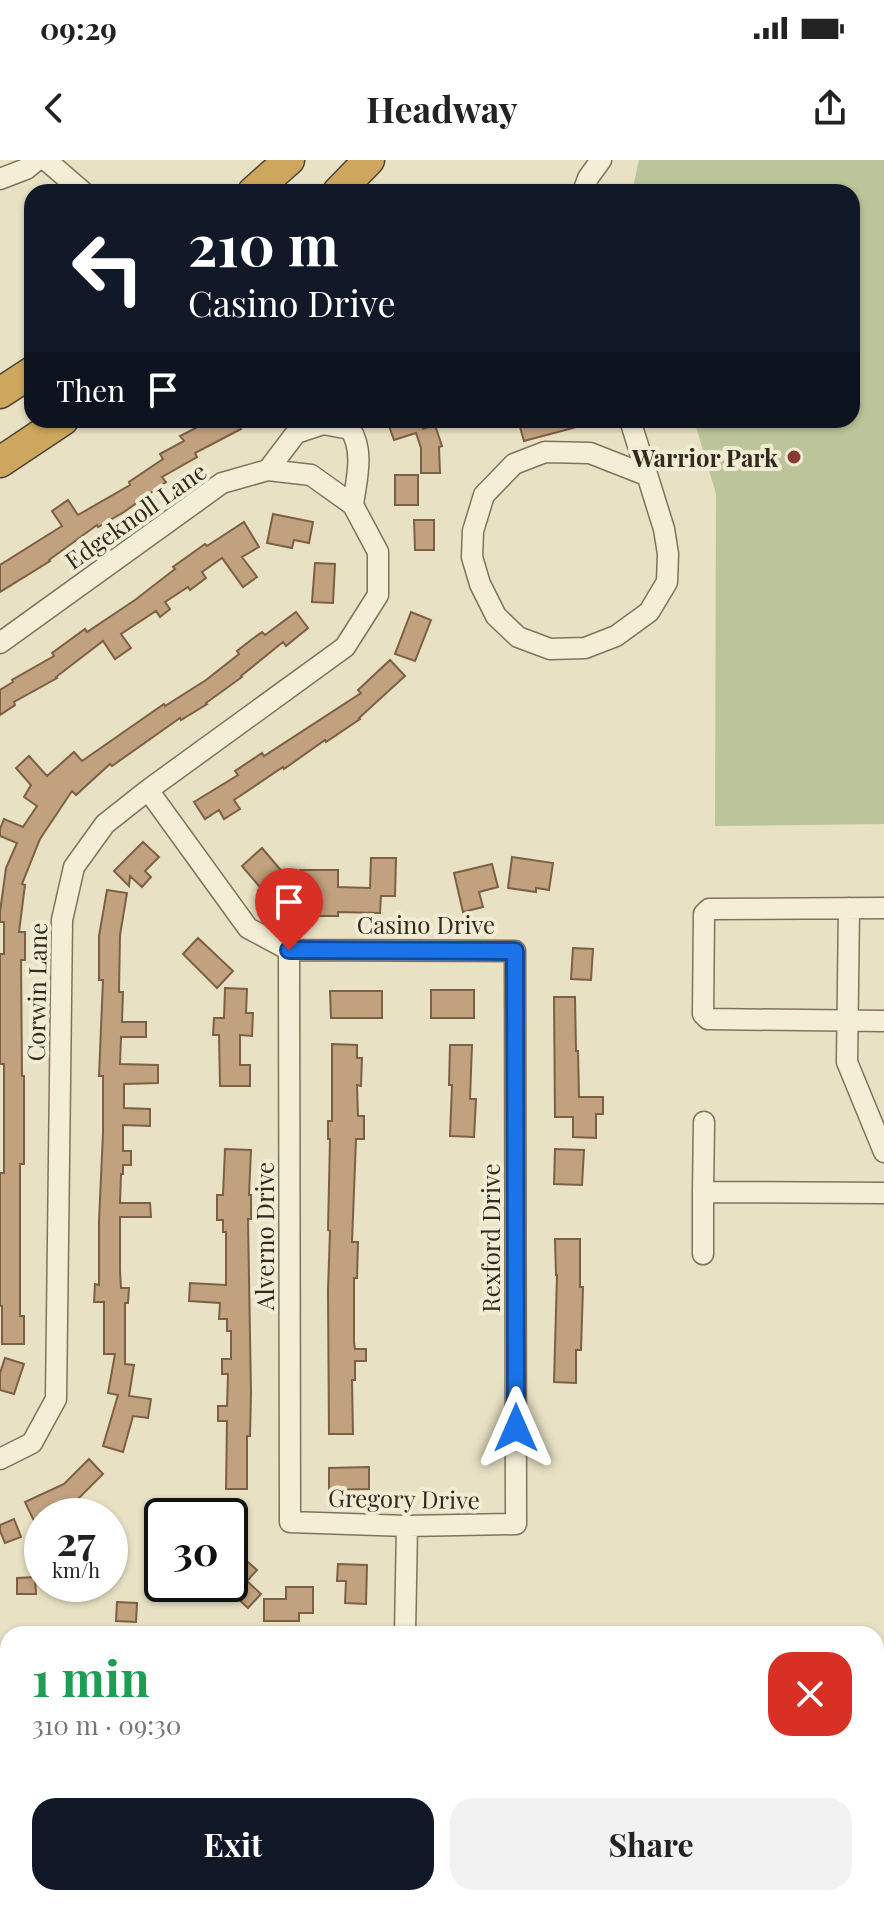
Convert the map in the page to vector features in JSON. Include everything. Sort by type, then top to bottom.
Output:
[{"type":"highway","points":[[262,184],[289,160]]},
{"type":"highway","points":[[346,184],[369,160]]},
{"type":"highway","points":[[0,393],[24,377]]},
{"type":"highway","points":[[0,462],[51,428]]},
{"type":"street","points":[[0,179],[26,169],[37,160]]},
{"type":"street","points":[[46,160],[74,184]]},
{"type":"street","points":[[586,184],[601,160]]},
{"type":"street","points":[[268,470],[296,433],[311,428]]},
{"type":"street","points":[[345,428],[350,429],[356,437],[358,451],[353,505]]},
{"type":"street","points":[[632,428],[664,529],[668,554],[667,582],[649,612],[616,636],[585,648],[550,649],[518,637],[496,616],[480,584],[472,557],[473,531],[484,495],[514,464],[545,452],[590,453],[646,475]]},
{"type":"street","name":"Edgeknoll Lane","points":[[0,643],[222,483],[268,470],[311,475],[353,505]]},
{"type":"street","name":"Corwin Lane","points":[[0,1459],[32,1443],[56,1399],[62,920],[74,867],[105,824],[345,647],[378,595],[378,552],[353,505]]},
{"type":"street","points":[[148,790],[248,928],[289,950]]},
{"type":"street","points":[[849,908],[847,1062],[878,1121],[884,1152]]},
{"type":"street","points":[[884,908],[709,909],[704,914],[703,1014],[708,1019],[884,1021]]},
{"type":"street","name":"Casino Drive","points":[[289,950],[515,951]]},
{"type":"street","name":"Alverno Drive","points":[[289,950],[290,1522]]},
{"type":"street","name":"Rexford Drive","points":[[515,951],[516,1524]]},
{"type":"street","points":[[703,1254],[704,1122]]},
{"type":"street","points":[[703,1192],[884,1193]]},
{"type":"street","name":"Gregory Drive","points":[[290,1522],[407,1526],[516,1524]]},
{"type":"street","points":[[405,1626],[407,1526]]},
{"type":"green space","name":"Warrior Park","points":[[639,160],[884,160],[884,824],[715,826],[716,494],[696,428],[860,428],[860,184],[634,184]]},
{"type":"building","points":[[196,428],[241,429],[195,453],[197,457],[162,477],[166,482],[124,512],[97,525],[50,561],[0,592],[0,565],[62,526],[52,511],[68,500],[78,515],[130,485],[129,482],[163,459],[160,454],[184,441],[180,436]]},
{"type":"building","points":[[390,428],[436,428],[442,446],[439,447],[440,473],[421,473],[421,448],[416,433],[394,440]]},
{"type":"building","points":[[520,428],[573,428],[524,441]]},
{"type":"building","points":[[395,475],[418,475],[418,505],[395,505]]},
{"type":"building","points":[[273,514],[313,522],[309,543],[294,540],[292,548],[267,543]]},
{"type":"building","points":[[414,520],[434,520],[434,550],[415,550]]},
{"type":"building","points":[[244,522],[259,547],[242,557],[257,577],[243,587],[222,558],[202,572],[206,578],[165,602],[170,609],[160,617],[156,611],[121,634],[131,648],[115,659],[103,641],[57,678],[14,702],[15,705],[0,715],[0,690],[12,680],[54,656],[52,653],[85,629],[87,632],[135,600],[205,544],[207,546]]},
{"type":"building","points":[[315,563],[335,564],[333,603],[312,602]]},
{"type":"building","points":[[296,612],[308,628],[286,646],[283,642],[207,704],[180,718],[112,766],[110,764],[76,795],[72,791],[40,839],[22,884],[25,885],[19,932],[25,932],[25,960],[21,960],[24,1164],[20,1164],[20,1316],[24,1316],[24,1344],[2,1344],[0,1173],[4,1173],[4,1064],[0,1064],[0,954],[4,954],[4,922],[0,922],[0,912],[6,868],[17,843],[0,836],[0,829],[4,819],[23,827],[37,806],[24,797],[31,785],[16,768],[29,756],[47,776],[74,752],[82,761],[164,704],[206,680],[239,654],[237,651],[251,640],[262,632],[265,635]]},
{"type":"building","points":[[411,612],[431,620],[415,661],[395,654]]},
{"type":"building","points":[[390,660],[405,676],[360,719],[234,800],[240,809],[224,819],[219,810],[205,819],[194,802],[238,775],[235,771],[262,753],[264,756],[361,693],[358,690]]},
{"type":"building","points":[[143,842],[159,857],[145,871],[151,877],[142,887],[130,876],[129,886],[114,871]]},
{"type":"building","points":[[262,848],[290,881],[270,899],[242,866]]},
{"type":"building","points":[[512,857],[553,863],[549,890],[536,888],[536,892],[508,888]]},
{"type":"building","points":[[371,858],[396,858],[395,896],[381,896],[380,913],[338,912],[338,916],[318,916],[318,895],[300,895],[300,870],[338,870],[338,887],[370,888]]},
{"type":"building","points":[[492,864],[498,887],[479,892],[483,907],[463,912],[454,873]]},
{"type":"building","points":[[107,890],[127,893],[120,935],[122,1022],[146,1022],[146,1037],[121,1037],[120,1064],[158,1065],[158,1083],[124,1084],[124,1108],[150,1109],[150,1126],[123,1125],[123,1151],[131,1151],[131,1165],[123,1165],[120,1203],[150,1203],[151,1217],[120,1217],[120,1270],[121,1288],[129,1288],[128,1303],[125,1303],[125,1364],[134,1365],[129,1396],[151,1399],[148,1418],[133,1416],[123,1452],[103,1446],[118,1395],[108,1393],[115,1354],[104,1354],[104,1302],[94,1302],[95,1284],[99,1285],[103,1133],[103,1076],[99,1076],[103,980],[99,980],[99,936]]},
{"type":"building","points":[[198,938],[233,971],[217,988],[183,954]]},
{"type":"building","points":[[573,948],[593,949],[591,980],[571,979]]},
{"type":"building","points":[[225,988],[247,989],[246,1013],[253,1013],[252,1036],[240,1035],[240,1065],[250,1065],[250,1086],[220,1086],[219,1035],[213,1035],[214,1018],[224,1018]]},
{"type":"building","points":[[431,990],[474,990],[474,1018],[431,1018]]},
{"type":"building","points":[[330,991],[382,991],[382,1018],[331,1018]]},
{"type":"building","points":[[554,997],[575,997],[579,1097],[603,1097],[603,1114],[596,1114],[596,1138],[573,1137],[573,1117],[555,1117]]},
{"type":"building","points":[[332,1044],[357,1045],[357,1058],[362,1058],[361,1086],[357,1085],[358,1116],[364,1116],[364,1139],[356,1139],[352,1242],[358,1242],[357,1278],[354,1278],[354,1342],[355,1349],[366,1349],[366,1361],[355,1361],[355,1380],[352,1380],[353,1434],[329,1434],[328,1121],[332,1121]]},
{"type":"building","points":[[450,1045],[472,1045],[470,1099],[476,1099],[474,1137],[450,1136]]},
{"type":"building","points":[[225,1149],[251,1150],[251,1219],[248,1219],[251,1393],[247,1489],[226,1489],[227,1421],[218,1421],[218,1406],[227,1406],[228,1374],[222,1374],[222,1359],[231,1359],[231,1331],[227,1331],[227,1319],[219,1319],[220,1303],[189,1301],[190,1283],[226,1285],[226,1232],[223,1232],[223,1220],[217,1220],[217,1195],[223,1195]]},
{"type":"building","points":[[555,1149],[584,1150],[582,1185],[554,1184]]},
{"type":"building","points":[[555,1239],[580,1239],[580,1287],[583,1287],[581,1350],[576,1350],[576,1383],[554,1382]]},
{"type":"building","points":[[5,1358],[24,1364],[14,1394],[0,1390],[0,1373]]},
{"type":"building","points":[[89,1459],[103,1474],[79,1498],[34,1498],[64,1484]]},
{"type":"building","points":[[369,1467],[369,1489],[329,1490],[329,1468]]},
{"type":"building","points":[[14,1519],[21,1537],[5,1543],[0,1525]]},
{"type":"building","points":[[248,1562],[257,1570],[248,1580]]},
{"type":"building","points":[[338,1564],[367,1565],[366,1604],[345,1603],[346,1581],[337,1581]]},
{"type":"building","points":[[17,1578],[24,1578],[24,1594],[17,1594]]},
{"type":"building","points":[[248,1582],[261,1594],[248,1608],[242,1602],[248,1602]]},
{"type":"building","points":[[286,1587],[313,1587],[313,1613],[299,1613],[299,1621],[264,1621],[264,1599],[286,1599]]},
{"type":"building","points":[[117,1602],[137,1603],[136,1622],[116,1621]]},
{"type":"place","name":"Warrior Park","points":[[794,457]]},
{"type":"route","points":[[289,950],[515,951],[516,1428]]}]
